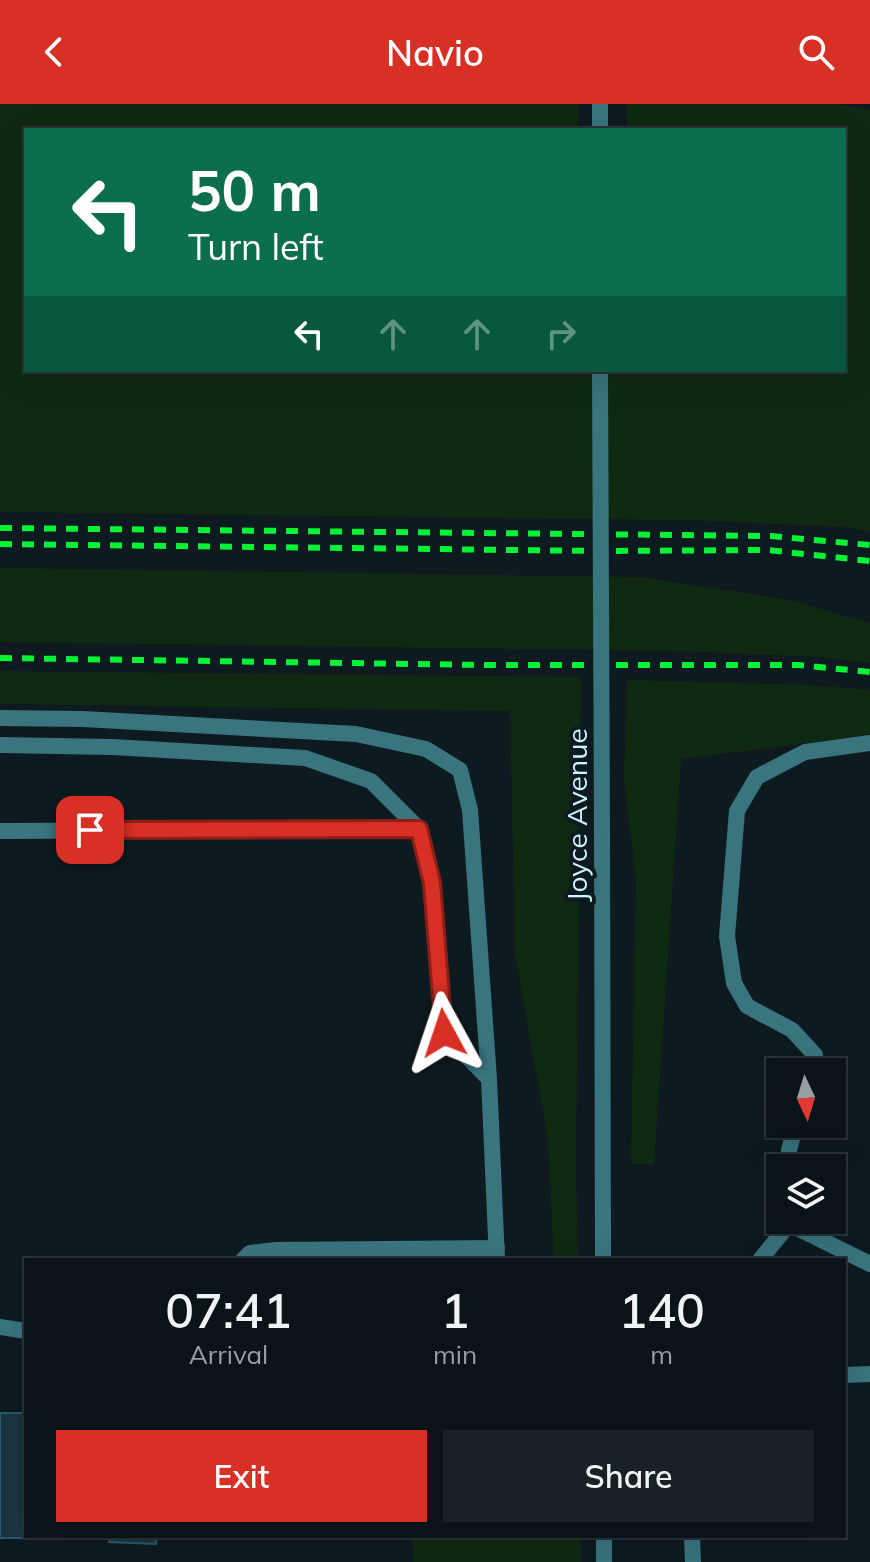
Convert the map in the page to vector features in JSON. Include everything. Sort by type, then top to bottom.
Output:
[{"type":"street","points":[[600,104],[600,128]]},
{"type":"street","name":"Joyce Avenue","points":[[600,372],[603,1258]]},
{"type":"street","points":[[0,718],[83,719],[356,734],[426,749],[460,770],[470,810],[489,1079],[497,1254],[355,1255],[276,1250],[250,1253],[245,1258]]},
{"type":"street","points":[[814,1058],[815,1055],[792,1030],[747,1006],[734,983],[727,936],[737,811],[757,777],[781,764],[805,752],[870,743]]},
{"type":"street","points":[[0,745],[112,747],[305,758],[371,781],[419,829],[432,883],[444,1033],[489,1079]]},
{"type":"street","points":[[0,831],[419,829]]},
{"type":"street","points":[[762,1258],[780,1234]]},
{"type":"street","points":[[812,1234],[870,1264]]},
{"type":"street","points":[[0,1327],[24,1331]]},
{"type":"street","points":[[846,1375],[870,1374]]},
{"type":"street","points":[[604,1538],[604,1562]]},
{"type":"street","points":[[692,1538],[693,1562]]},
{"type":"green space","points":[[0,104],[578,104],[578,128],[24,128],[24,372],[846,372],[846,128],[627,128],[627,104],[836,104],[870,110],[870,532],[844,527],[691,520],[0,512]]},
{"type":"green space","points":[[0,568],[641,577],[790,600],[870,623],[870,663],[817,657],[683,651],[0,642]]},
{"type":"green space","points":[[0,671],[581,677],[576,1166],[578,1258],[554,1258],[548,1140],[515,954],[510,711],[0,704]]},
{"type":"green space","points":[[627,680],[808,685],[870,690],[870,735],[681,759],[654,1164],[631,1164],[636,880],[624,778]]},
{"type":"green space","points":[[413,1538],[581,1538],[581,1562],[413,1562]]},
{"type":"building","points":[[0,1413],[24,1413],[24,1538],[0,1538]]},
{"type":"building","points":[[110,1538],[157,1538],[156,1544],[109,1542]]},
{"type":"railway","points":[[0,528],[771,536],[870,545]]},
{"type":"railway","points":[[0,544],[767,550],[870,561]]},
{"type":"railway","points":[[0,658],[485,665],[798,665],[870,672]]},
{"type":"route","points":[[90,830],[419,829],[432,883],[444,1033]]}]
